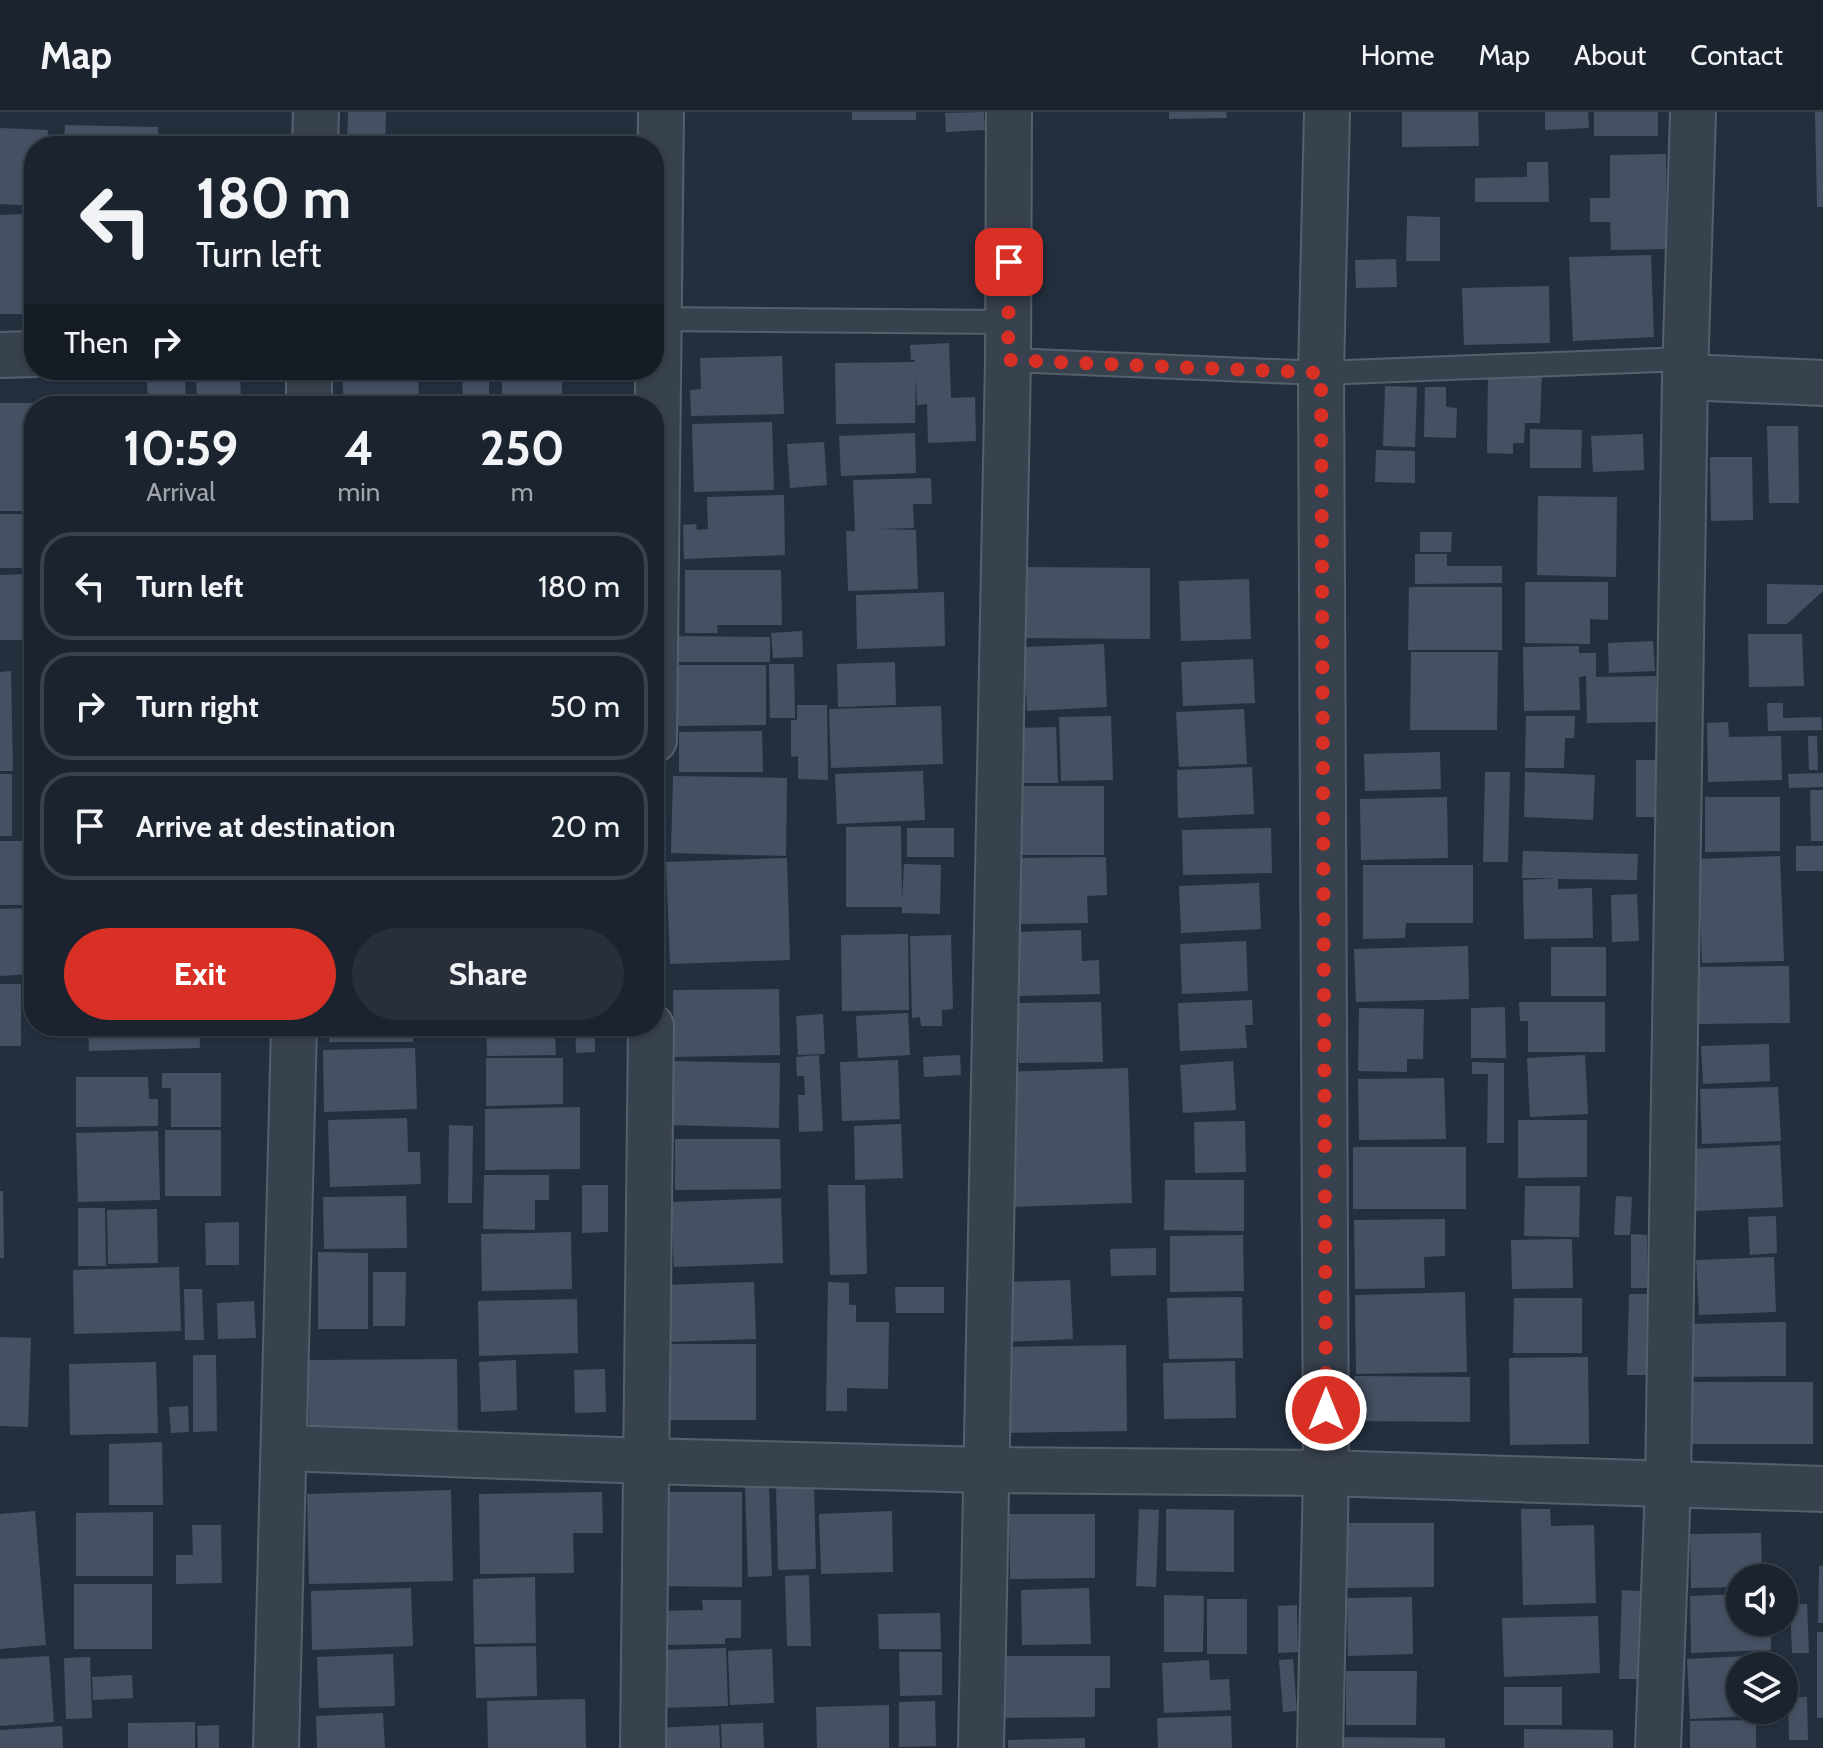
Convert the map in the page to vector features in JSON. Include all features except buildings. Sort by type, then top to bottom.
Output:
[{"type":"street","points":[[315,136],[316,112]]},
{"type":"street","points":[[660,136],[661,112]]},
{"type":"street","points":[[981,1748],[1008,341],[1009,112]]},
{"type":"street","points":[[1320,1748],[1326,1473],[1321,373],[1327,112]]},
{"type":"street","points":[[1658,1748],[1668,1485],[1685,368],[1693,112]]},
{"type":"street","points":[[0,355],[24,354]]},
{"type":"street","points":[[1685,368],[1823,383]]},
{"type":"street","points":[[276,1748],[294,1036]]},
{"type":"street","points":[[643,1748],[651,1036]]},
{"type":"street","points":[[284,1448],[646,1461],[985,1470],[1326,1473],[1823,1489]]},
{"type":"lane","points":[[664,320],[1008,341],[1321,373],[1685,368]]},
{"type":"route","points":[[1009,262],[1008,360],[1321,373],[1326,1410]]}]
